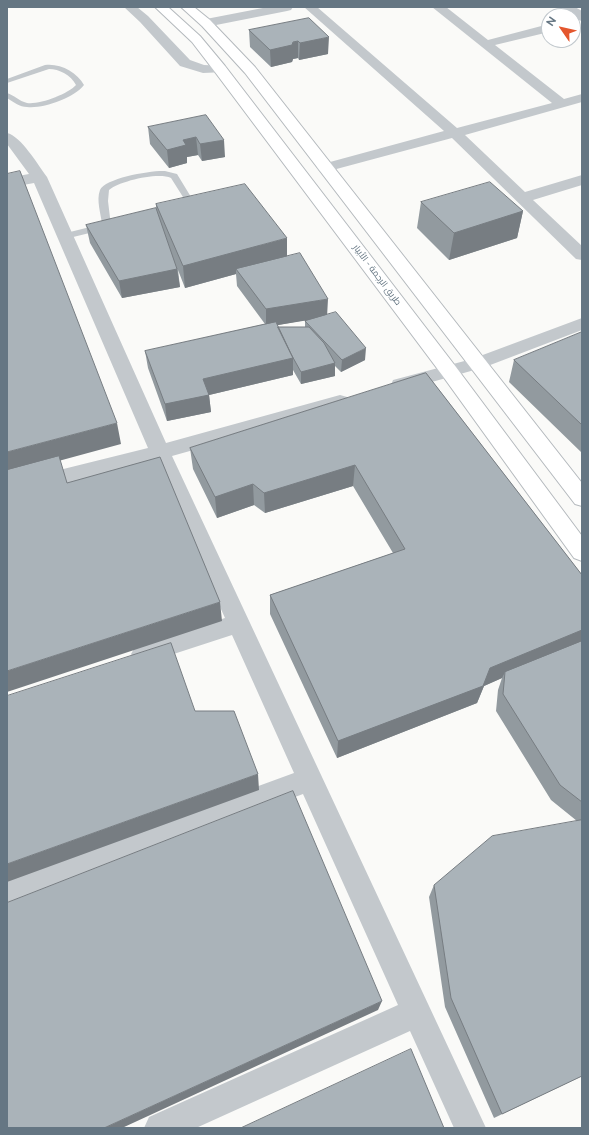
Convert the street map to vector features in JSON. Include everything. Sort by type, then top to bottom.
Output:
[{"type":"highway","name":"طريق الرجمة - الأبيار","points":[[161,7],[196,39],[220,69],[450,371],[582,552]]},
{"type":"highway","points":[[187,7],[206,23],[250,70],[324,168],[478,363],[582,498]]},
{"type":"street","points":[[130,7],[185,63],[203,69],[220,69]]},
{"type":"street","points":[[206,23],[287,7]]},
{"type":"street","points":[[310,7],[455,133],[582,255]]},
{"type":"street","points":[[438,7],[562,104]]},
{"type":"street","points":[[567,7],[582,19]]},
{"type":"street","points":[[485,44],[541,30]]},
{"type":"street","points":[[324,168],[582,98]]},
{"type":"street","points":[[7,137],[14,143],[38,177],[160,452],[470,1128]]},
{"type":"street","points":[[7,183],[38,177]]},
{"type":"street","points":[[522,198],[582,180]]},
{"type":"street","points":[[381,390],[478,363],[582,324]]},
{"type":"street","points":[[7,492],[160,452],[358,396]]},
{"type":"street","points":[[119,662],[239,623]]},
{"type":"street","points":[[7,892],[310,779]]},
{"type":"street","points":[[160,1128],[417,1012]]},
{"type":"lane","points":[[7,81],[48,67],[56,67],[64,70],[78,81],[80,85],[73,92],[35,105],[25,104],[7,95]]},
{"type":"lane","points":[[64,236],[111,225],[104,193],[108,186],[116,182],[160,173],[174,176],[187,197],[187,200],[182,207],[168,212]]},
{"type":"building","points":[[309,18],[329,37],[300,43],[298,41],[293,42],[292,45],[270,50],[249,30]]},
{"type":"building","points":[[206,115],[224,140],[200,144],[196,137],[183,140],[186,145],[167,150],[148,127]]},
{"type":"building","points":[[20,171],[117,423],[7,452],[7,174]]},
{"type":"building","points":[[490,182],[523,211],[454,233],[421,202]]},
{"type":"building","points":[[245,184],[287,238],[183,266],[156,204]]},
{"type":"building","points":[[156,208],[177,269],[119,281],[86,225]]},
{"type":"building","points":[[300,253],[328,299],[266,309],[236,269]]},
{"type":"building","points":[[336,312],[366,348],[342,360],[305,321]]},
{"type":"building","points":[[276,322],[293,358],[203,379],[209,395],[165,404],[145,351]]},
{"type":"building","points":[[278,327],[309,327],[324,343],[335,363],[301,372]]},
{"type":"building","points":[[582,332],[582,425],[514,360]]},
{"type":"building","points":[[426,373],[582,575],[582,630],[490,668],[483,686],[338,741],[270,595],[405,549],[355,465],[264,493],[253,484],[215,497],[190,448]]},
{"type":"building","points":[[59,456],[67,483],[160,457],[220,602],[7,671],[7,470]]},
{"type":"building","points":[[582,641],[582,802],[560,785],[503,694],[505,672]]},
{"type":"building","points":[[171,643],[195,711],[234,711],[258,774],[7,864],[7,696]]},
{"type":"building","points":[[293,791],[382,1001],[104,1128],[7,1128],[7,903]]},
{"type":"building","points":[[582,820],[582,1076],[502,1114],[451,998],[434,885],[492,836]]},
{"type":"building","points":[[411,1049],[444,1128],[241,1128]]}]
